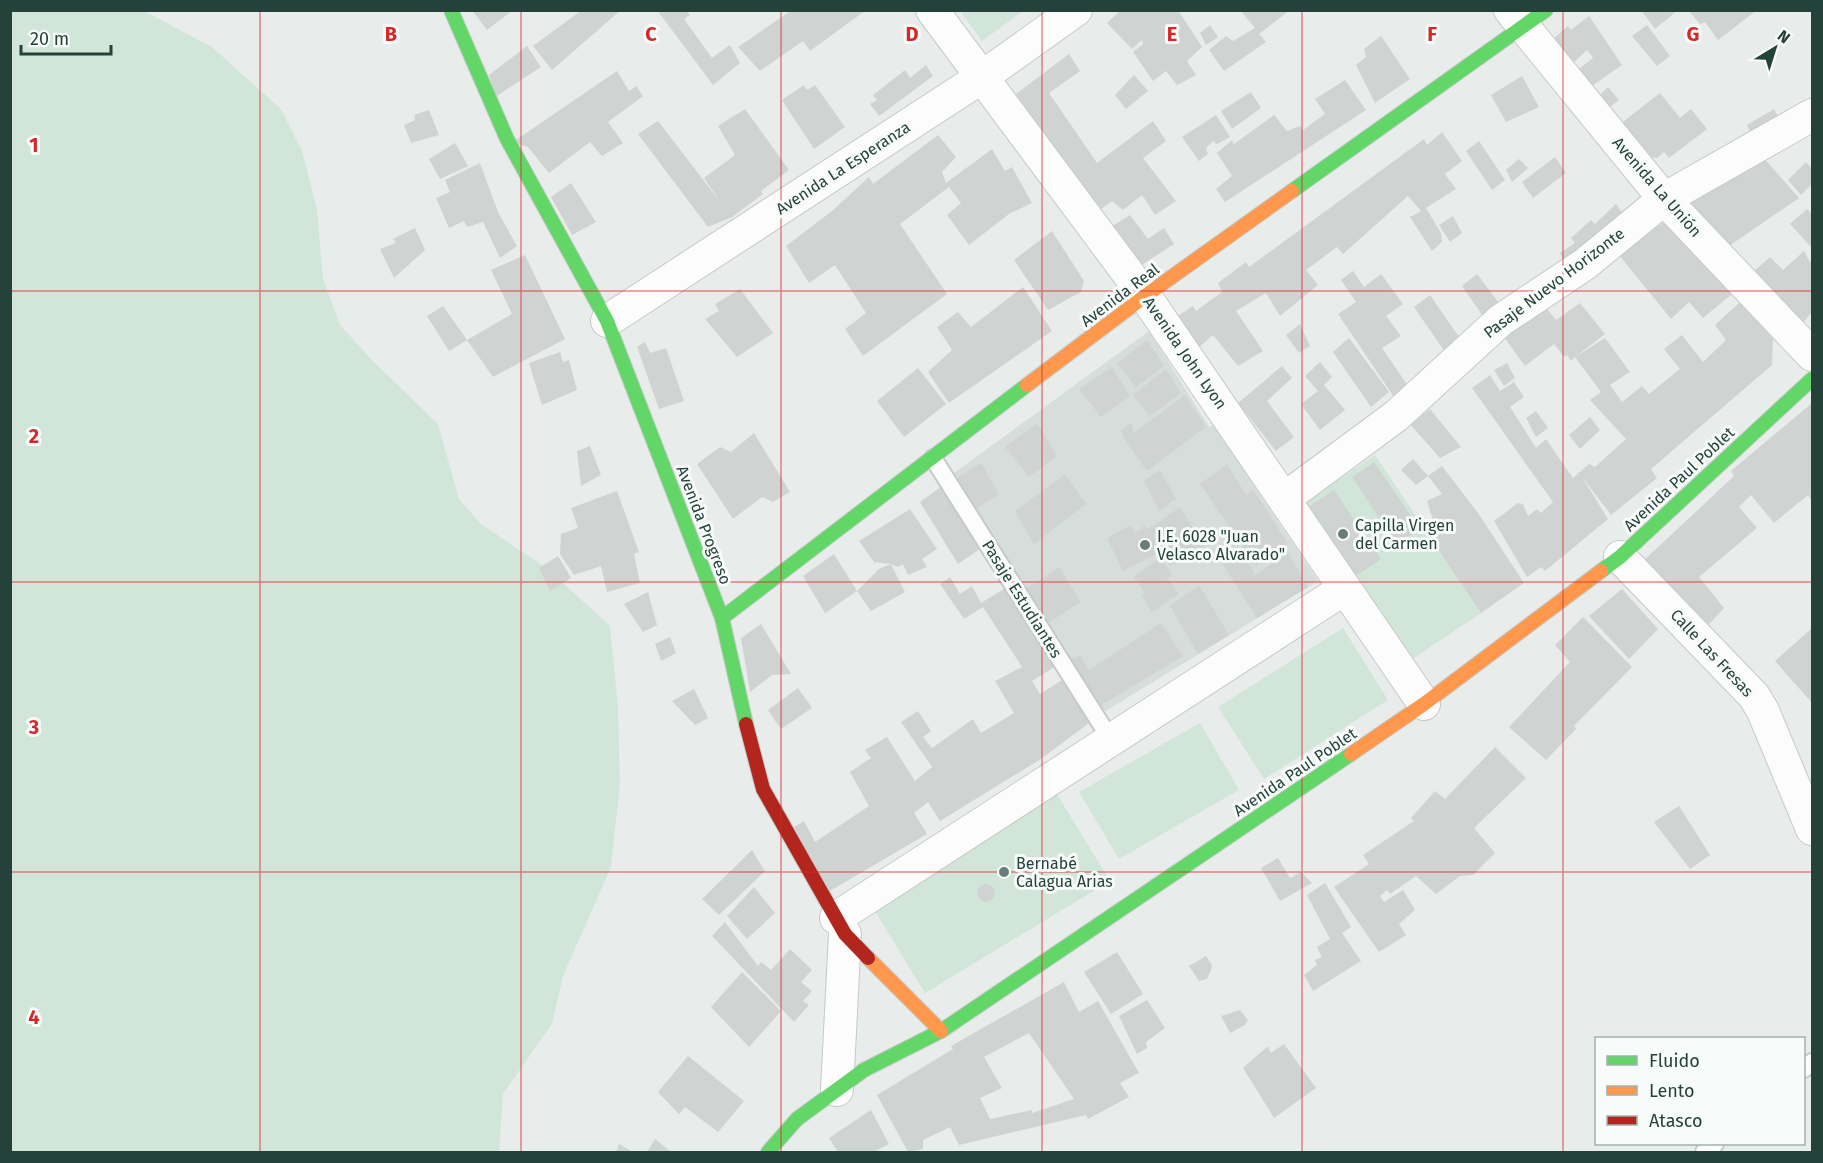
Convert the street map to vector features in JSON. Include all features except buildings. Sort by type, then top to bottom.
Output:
[{"type":"street","name":"Avenida Progreso","points":[[451,10],[507,139],[607,321],[722,618],[755,766],[763,789],[841,926],[941,1031]]},
{"type":"street","name":"Avenida John Lyon","points":[[932,10],[1145,296],[1424,704]]},
{"type":"street","name":"Avenida La Esperanza","points":[[607,321],[982,77],[1076,10]]},
{"type":"street","name":"Avenida La Unión","points":[[1526,16],[1664,199],[1812,355]]},
{"type":"street","name":"Avenida Real","points":[[722,618],[1145,296],[1526,16]]},
{"type":"street","name":"Pasaje Nuevo Horizonte","points":[[1285,498],[1396,416],[1501,320],[1585,264],[1664,199],[1812,115]]},
{"type":"street","name":"Avenida Paul Poblet","points":[[768,1152],[797,1119],[864,1070],[941,1031],[1424,704],[1620,557],[1812,379]]},
{"type":"street","name":"Calle Las Fresas","points":[[1620,557],[1754,696],[1763,711],[1812,828]]},
{"type":"street","points":[[837,1090],[841,926],[1111,740],[1344,589]]},
{"type":"lane","name":"Pasaje Estudiantes","points":[[933,458],[1111,740]]},
{"type":"shaded area","name":"I.E. 6028 \"Juan Velasco Alvarado\"","points":[[1149,331],[1209,427],[1213,425],[1318,581],[1099,715],[954,473]]},
{"type":"green space","points":[[10,11],[144,11],[212,47],[281,109],[302,151],[317,209],[323,279],[340,325],[373,361],[438,424],[459,499],[481,524],[548,569],[610,626],[618,707],[620,783],[611,867],[563,976],[552,1024],[503,1094],[499,1152],[11,1152]]},
{"type":"green space","points":[[960,11],[1023,11],[982,41]]},
{"type":"green space","points":[[1375,455],[1481,613],[1405,664],[1299,506]]},
{"type":"green space","points":[[1343,628],[1388,700],[1264,779],[1218,707]]},
{"type":"green space","points":[[1200,723],[1239,790],[1119,859],[1079,792]]},
{"type":"green space","points":[[1055,791],[1110,881],[925,993],[870,903]]},
{"type":"traffic: fast","points":[[451,10],[507,139],[607,321],[722,618],[746,724]]},
{"type":"traffic: fast","points":[[1292,191],[1546,10]]},
{"type":"traffic: fast","points":[[1601,571],[1620,557],[1812,379]]},
{"type":"traffic: fast","points":[[722,618],[1027,385]]},
{"type":"traffic: fast","points":[[768,1152],[797,1119],[864,1070],[941,1031],[1351,754]]},
{"type":"traffic: slow","points":[[1027,385],[1145,296],[1292,191]]},
{"type":"traffic: slow","points":[[1351,754],[1424,704],[1601,571]]},
{"type":"traffic: slow","points":[[868,958],[941,1031]]},
{"type":"traffic: jam","points":[[746,724],[763,789],[845,934],[868,958]]},
{"type":"place","name":"Capilla Virgen del Carmen","points":[[1343,534]]},
{"type":"place","name":"I.E. 6028 \"Juan Velasco Alvarado\"","points":[[1145,545]]},
{"type":"place","name":"Bernabé Calagua Arias","points":[[1004,872]]}]
